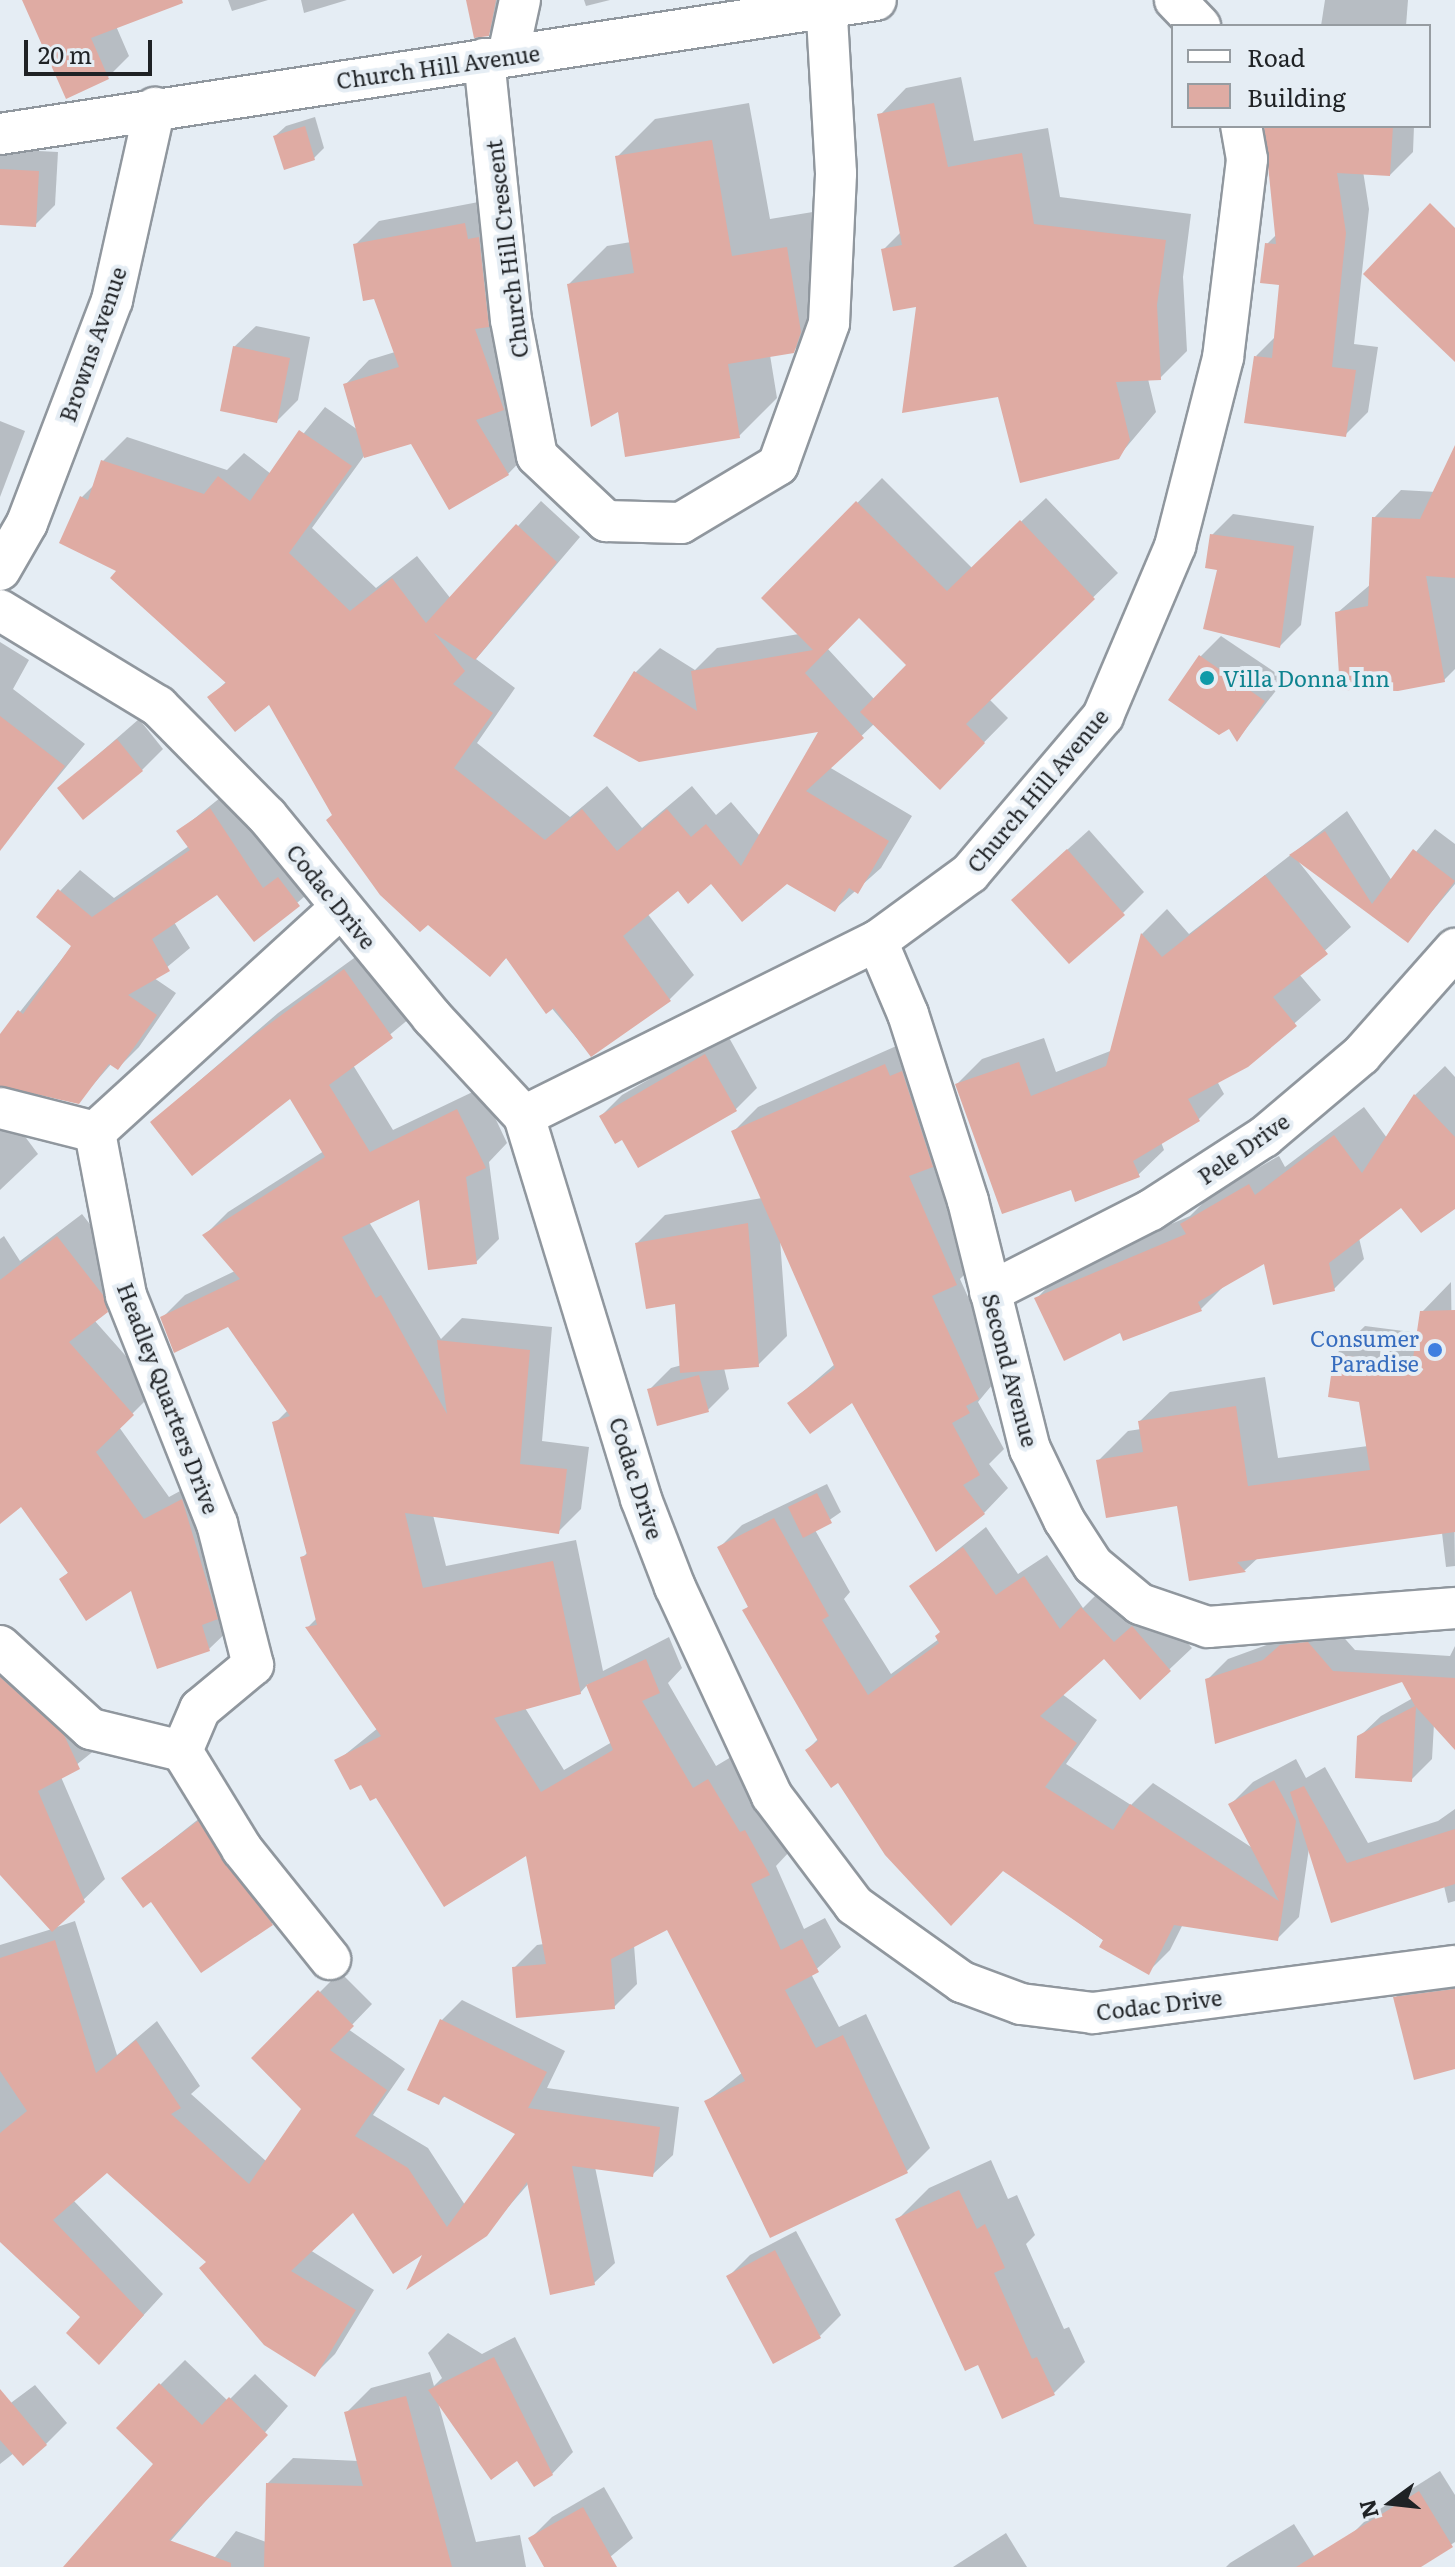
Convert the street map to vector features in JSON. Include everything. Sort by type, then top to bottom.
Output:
[{"type":"street","name":"Church Hill Crescent","points":[[520,0],[496,57],[511,320],[537,456],[606,521],[681,523],[778,465],[829,323],[836,173],[827,4]]},
{"type":"street","name":"Church Hill Avenue","points":[[0,134],[827,4],[876,0]]},
{"type":"street","points":[[1175,0],[1198,24]]},
{"type":"street","name":"Browns Avenue","points":[[0,570],[27,523],[112,300],[155,108]]},
{"type":"street","name":"Church Hill Avenue","points":[[524,1116],[877,941],[970,873],[1103,716],[1175,546],[1223,358],[1247,159],[1241,128]]},
{"type":"street","name":"Codac Drive","points":[[0,610],[158,706],[267,816],[432,1017],[524,1116],[641,1499],[675,1587],[772,1796],[854,1905],[962,1982],[1021,2004],[1093,2013],[1455,1966]]},
{"type":"street","points":[[0,1108],[95,1132],[341,907]]},
{"type":"street","name":"Second Avenue","points":[[877,941],[908,1014],[959,1172],[1030,1449],[1050,1492],[1093,1565],[1140,1604],[1208,1627],[1455,1608]]},
{"type":"street","name":"Pele Drive","points":[[990,1292],[1151,1210],[1264,1137],[1361,1055],[1455,949]]},
{"type":"street","name":"Headley Quarters Drive","points":[[95,1132],[126,1295],[217,1524],[253,1665],[200,1709],[182,1751]]},
{"type":"street","points":[[0,1646],[91,1729],[182,1751],[242,1849],[330,1959]]},
{"type":"building","points":[[22,0],[182,0],[183,3],[91,38],[109,79],[66,99]]},
{"type":"building","points":[[466,0],[496,0],[489,36],[474,38]]},
{"type":"building","points":[[934,103],[948,167],[1022,153],[1034,224],[1166,240],[1157,305],[1161,380],[1116,382],[1130,440],[1119,459],[1020,483],[998,397],[902,413],[916,307],[893,311],[881,249],[902,245],[877,114]]},
{"type":"building","points":[[305,126],[315,160],[284,170],[273,136]]},
{"type":"building","points":[[1264,128],[1393,128],[1390,176],[1337,173],[1346,233],[1332,367],[1356,370],[1346,437],[1244,423],[1254,356],[1272,358],[1279,285],[1260,283],[1265,243],[1276,244]]},
{"type":"building","points":[[712,140],[732,256],[787,247],[801,332],[794,353],[728,364],[740,438],[625,457],[618,412],[591,427],[567,284],[634,273],[615,156]]},
{"type":"building","points":[[0,169],[39,171],[36,227],[0,225]]},
{"type":"building","points":[[1430,203],[1455,228],[1455,362],[1363,274]]},
{"type":"building","points":[[465,223],[468,239],[479,237],[489,327],[475,329],[504,410],[476,420],[509,475],[449,510],[411,444],[364,458],[343,384],[399,367],[374,299],[363,301],[353,244]]},
{"type":"building","points":[[233,346],[290,358],[277,423],[220,411]]},
{"type":"building","points":[[299,430],[352,466],[289,553],[350,611],[392,578],[426,623],[516,524],[557,562],[475,660],[434,633],[465,671],[453,684],[493,713],[454,768],[545,840],[582,809],[617,851],[667,809],[691,837],[706,824],[741,866],[818,732],[639,762],[593,736],[634,671],[697,711],[691,671],[813,650],[761,598],[856,501],[947,591],[1020,520],[1095,599],[966,724],[985,743],[940,790],[860,712],[906,665],[859,618],[805,673],[864,738],[806,791],[889,841],[858,894],[849,888],[835,912],[787,884],[742,922],[711,884],[688,904],[678,891],[623,936],[671,1001],[591,1057],[554,1008],[546,1014],[506,958],[490,977],[428,925],[420,932],[380,895],[326,820],[332,815],[269,705],[235,732],[207,697],[226,683],[110,578],[116,571],[59,543],[80,496],[88,500],[101,460],[204,494],[218,476],[250,501]]},
{"type":"building","points":[[1455,445],[1455,578],[1426,576],[1445,682],[1398,691],[1340,690],[1335,612],[1368,606],[1372,517],[1420,519]]},
{"type":"building","points":[[1210,534],[1294,546],[1280,648],[1203,629],[1217,570],[1205,568]]},
{"type":"building","name":"Villa Donna Inn","points":[[1199,655],[1265,701],[1237,742],[1229,729],[1219,735],[1168,700]]},
{"type":"building","points":[[0,716],[65,766],[0,851]]},
{"type":"building","points":[[117,739],[143,771],[83,820],[57,788]]},
{"type":"building","points":[[210,808],[263,888],[278,877],[300,906],[254,942],[217,895],[152,939],[170,971],[128,995],[157,1015],[118,1070],[109,1064],[79,1104],[0,1086],[0,1034],[18,1010],[23,1014],[71,946],[36,917],[58,889],[92,917],[190,850],[176,831]]},
{"type":"building","points":[[1325,831],[1372,904],[1413,849],[1455,881],[1408,943],[1289,855]]},
{"type":"building","points":[[1067,849],[1125,915],[1069,964],[1011,900]]},
{"type":"building","points":[[1265,875],[1328,954],[1273,997],[1297,1026],[1248,1067],[1188,1099],[1200,1121],[1133,1161],[1140,1177],[1075,1202],[1071,1190],[1002,1214],[955,1084],[1019,1062],[1031,1096],[1106,1066],[1141,933],[1162,957]]},
{"type":"building","points":[[344,969],[393,1038],[329,1085],[370,1152],[457,1109],[486,1168],[466,1177],[477,1264],[428,1270],[419,1200],[342,1237],[376,1298],[381,1295],[447,1414],[437,1340],[530,1350],[520,1464],[567,1469],[559,1534],[405,1513],[423,1588],[553,1561],[581,1694],[494,1718],[541,1792],[613,1750],[586,1685],[646,1659],[660,1693],[642,1701],[693,1788],[708,1779],[740,1832],[745,1830],[770,1875],[751,1884],[781,1950],[802,1939],[819,1972],[785,1990],[816,2048],[843,2035],[908,2173],[770,2238],[704,2101],[745,2081],[667,1930],[611,1959],[615,2009],[516,2018],[512,1967],[546,1964],[526,1856],[444,1907],[376,1798],[370,1801],[361,1785],[350,1790],[334,1760],[381,1736],[305,1627],[317,1625],[300,1557],[307,1555],[272,1422],[290,1416],[228,1327],[174,1353],[160,1317],[240,1279],[202,1235],[325,1157],[290,1099],[192,1176],[150,1122],[253,1036]]},
{"type":"building","points":[[705,1054],[737,1111],[638,1168],[622,1140],[615,1144],[599,1116]]},
{"type":"building","points":[[885,1064],[890,1076],[902,1071],[933,1167],[909,1176],[957,1285],[932,1296],[979,1399],[966,1406],[970,1413],[952,1423],[980,1475],[963,1485],[985,1514],[936,1552],[852,1403],[810,1434],[787,1403],[835,1368],[731,1131]]},
{"type":"building","points":[[1414,1094],[1455,1137],[1455,1209],[1421,1233],[1401,1208],[1329,1263],[1335,1291],[1273,1305],[1264,1264],[1198,1302],[1202,1311],[1123,1341],[1120,1333],[1064,1361],[1034,1298],[1186,1234],[1180,1224],[1249,1184],[1255,1195],[1334,1135],[1362,1173]]},
{"type":"building","points":[[748,1223],[759,1367],[680,1373],[675,1304],[646,1309],[635,1243]]},
{"type":"building","points":[[57,1236],[103,1295],[108,1312],[69,1342],[134,1415],[96,1452],[144,1519],[182,1499],[218,1619],[202,1625],[210,1651],[157,1669],[131,1591],[86,1621],[59,1579],[68,1573],[21,1507],[0,1524],[0,1280]]},
{"type":"building","points":[[1455,1310],[1455,1532],[1237,1562],[1246,1572],[1189,1581],[1177,1506],[1106,1518],[1096,1460],[1143,1452],[1138,1421],[1236,1406],[1248,1486],[1370,1470],[1359,1402],[1328,1397],[1334,1354],[1412,1365],[1420,1311]]},
{"type":"building","points":[[699,1375],[709,1412],[657,1426],[647,1389]]},
{"type":"building","points":[[817,1493],[832,1523],[803,1538],[788,1507]]},
{"type":"building","points":[[774,1518],[829,1616],[822,1620],[868,1695],[939,1643],[935,1636],[940,1632],[909,1586],[963,1547],[996,1595],[1024,1576],[1060,1629],[1081,1607],[1114,1642],[1132,1626],[1171,1671],[1140,1700],[1104,1659],[1040,1716],[1077,1743],[1045,1787],[1113,1830],[1130,1804],[1279,1901],[1228,1804],[1274,1780],[1296,1821],[1278,1941],[1174,1925],[1149,1975],[1099,1947],[1103,1940],[1003,1871],[951,1926],[885,1855],[838,1783],[831,1788],[805,1750],[818,1741],[742,1610],[748,1607],[717,1547]]},
{"type":"building","points":[[1308,1642],[1333,1671],[1455,1678],[1455,1750],[1416,1707],[1412,1782],[1355,1778],[1357,1736],[1415,1706],[1402,1682],[1215,1744],[1205,1679],[1263,1660],[1280,1645]]},
{"type":"building","points":[[0,1677],[64,1735],[80,1769],[38,1791],[85,1902],[52,1932],[0,1875]]},
{"type":"building","points":[[1304,1786],[1347,1863],[1455,1829],[1455,1884],[1331,1923],[1290,1792]]},
{"type":"building","points":[[198,1821],[273,1925],[201,1973],[151,1902],[143,1908],[121,1878]]},
{"type":"building","points":[[55,1940],[96,2073],[136,2040],[181,2108],[171,2114],[249,2184],[301,2109],[251,2058],[318,1990],[354,2026],[330,2050],[387,2090],[355,2136],[408,2168],[447,2227],[515,2134],[443,2096],[439,2105],[407,2090],[440,2019],[547,2072],[528,2108],[660,2127],[653,2177],[572,2166],[595,2285],[550,2295],[527,2182],[487,2236],[406,2290],[422,2255],[393,2274],[353,2213],[291,2271],[356,2310],[315,2377],[264,2345],[199,2268],[206,2262],[107,2173],[53,2220],[144,2315],[99,2365],[66,2333],[80,2317],[0,2242],[0,2133],[27,2111],[0,2071],[0,1958]]},
{"type":"building","points":[[1455,1989],[1455,2069],[1414,2080],[1393,1997]]},
{"type":"building","points":[[959,2190],[977,2229],[985,2224],[1005,2268],[994,2273],[1032,2359],[1037,2357],[1055,2395],[1002,2419],[978,2365],[965,2371],[895,2219]]},
{"type":"building","points":[[775,2250],[821,2338],[773,2364],[726,2276]]},
{"type":"building","points":[[494,2357],[553,2475],[534,2487],[517,2461],[491,2480],[428,2390]]},
{"type":"building","points":[[159,2383],[202,2425],[229,2397],[268,2435],[169,2540],[231,2563],[231,2567],[63,2567],[153,2464],[116,2428]]},
{"type":"building","points":[[0,2389],[47,2445],[23,2466],[0,2440]]},
{"type":"building","points":[[406,2396],[452,2567],[264,2567],[266,2483],[363,2486],[344,2412]]},
{"type":"building","points":[[1419,2491],[1453,2547],[1421,2567],[1296,2567]]},
{"type":"building","points":[[583,2507],[617,2567],[544,2567],[528,2538]]},
{"type":"place","name":"Villa Donna Inn","points":[[1207,678]]},
{"type":"place","name":"Consumer Paradise","points":[[1435,1350]]}]
